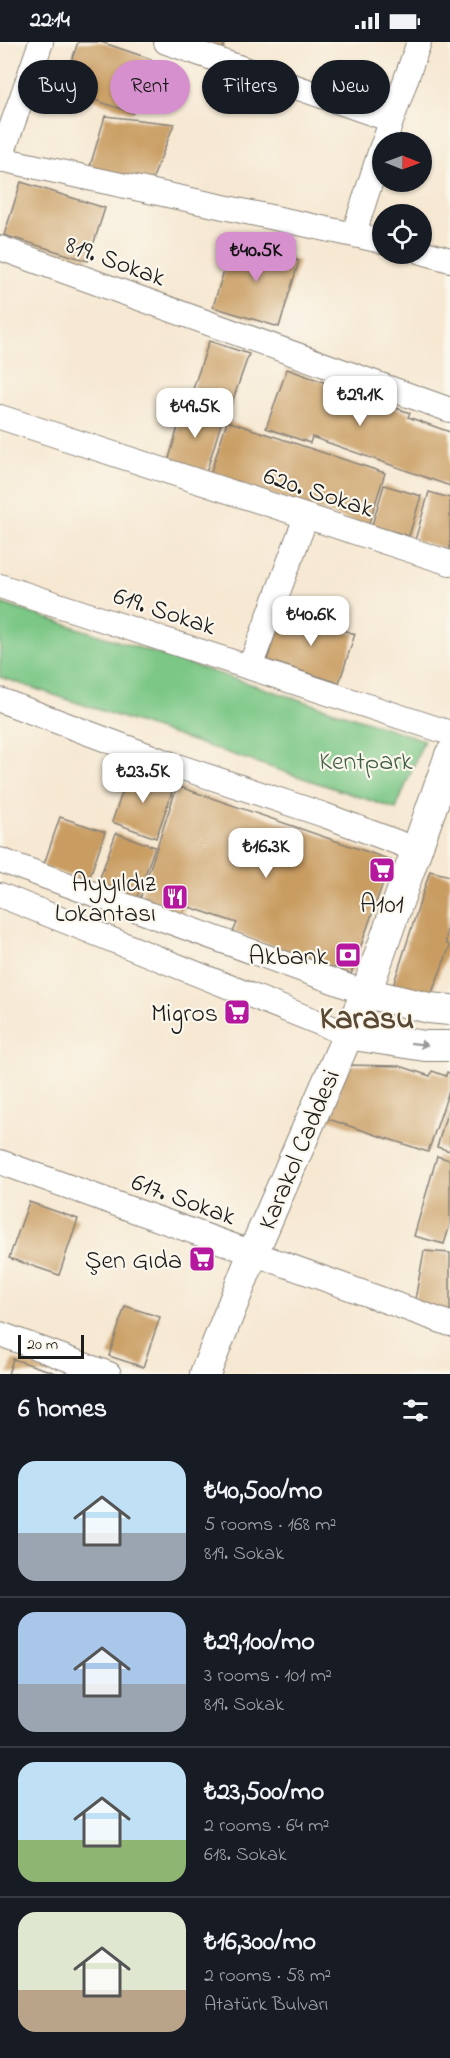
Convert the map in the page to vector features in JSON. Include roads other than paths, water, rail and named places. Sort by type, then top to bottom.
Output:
[{"type":"main road","name":"Karakol Caddesi","points":[[205,1374],[253,1253],[366,993],[450,755]]},
{"type":"main road","points":[[366,993],[429,1008],[450,1010]]},
{"type":"main road","points":[[347,1034],[425,1046],[450,1046]]},
{"type":"street","points":[[41,42],[0,159],[372,238]]},
{"type":"street","points":[[166,42],[391,120]]},
{"type":"street","points":[[387,132],[419,42]]},
{"type":"street","points":[[354,233],[372,178]]},
{"type":"street","name":"819. Sokak","points":[[0,248],[450,410]]},
{"type":"street","points":[[432,255],[450,260]]},
{"type":"street","name":"620. Sokak","points":[[0,417],[450,563]]},
{"type":"street","points":[[250,667],[306,517]]},
{"type":"street","name":"619. Sokak","points":[[0,586],[450,733]]},
{"type":"street","points":[[0,700],[171,764],[324,814],[416,849]]},
{"type":"street","points":[[0,860],[366,993]]},
{"type":"street","points":[[0,895],[347,1034]]},
{"type":"street","name":"617. Sokak","points":[[0,1162],[450,1324]]},
{"type":"street","points":[[0,1334],[109,1374]]},
{"type":"place","name":"A101","points":[[382,870]]},
{"type":"place","name":"Ayyıldız Lokantası","points":[[175,897]]},
{"type":"place","name":"Akbank","points":[[348,955]]},
{"type":"place","name":"Migros","points":[[237,1012]]},
{"type":"place","name":"Şen Gıda","points":[[202,1259]]},
{"type":"district","name":"Karasu","points":[[367,1017]]},
{"type":"park label","name":"Kentpark","points":[[366,760]]}]
